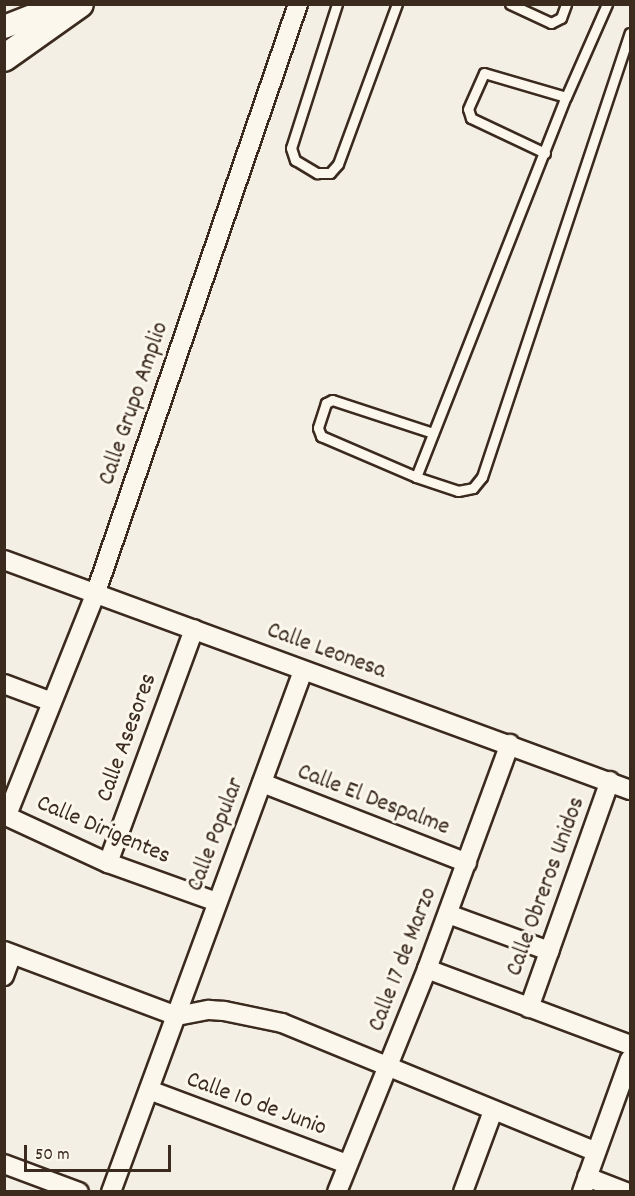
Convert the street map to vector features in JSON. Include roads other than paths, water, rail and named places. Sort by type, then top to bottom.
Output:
[{"type":"main road","points":[[4,58],[80,4]]},
{"type":"street","points":[[4,27],[63,4]]},
{"type":"street","name":"Calle Grupo Amplio","points":[[6,815],[96,592],[298,4]]},
{"type":"street","name":"Calle Leonesa","points":[[4,560],[630,790]]},
{"type":"street","name":"Calle Asesores","points":[[108,863],[194,629]]},
{"type":"street","name":"Calle Popular","points":[[111,1191],[303,671]]},
{"type":"street","points":[[4,684],[52,702]]},
{"type":"street","name":"Calle 17 de Marzo","points":[[337,1191],[427,969],[510,744]]},
{"type":"street","name":"Calle Obreros Unidos","points":[[529,1008],[610,781]]},
{"type":"street","name":"Calle El Despalme","points":[[262,783],[467,862]]},
{"type":"street","name":"Calle Dirigentes","points":[[6,815],[108,863],[217,902]]},
{"type":"street","points":[[448,914],[549,951]]},
{"type":"street","points":[[4,976],[8,952],[177,1016],[209,1010],[282,1023],[386,1068],[596,1152]]},
{"type":"street","points":[[427,969],[630,1045]]},
{"type":"street","points":[[617,1190],[585,1184],[630,1059]]},
{"type":"street","name":"Calle 10 de Junio","points":[[149,1090],[347,1164]]},
{"type":"street","points":[[463,1191],[493,1111]]},
{"type":"street","points":[[4,1164],[80,1191]]},
{"type":"lane","points":[[337,4],[291,148],[295,160],[317,173],[330,173],[338,164],[397,4]]},
{"type":"lane","points":[[515,6],[551,23],[561,18],[566,4]]},
{"type":"lane","points":[[416,477],[566,97],[607,4]]},
{"type":"lane","points":[[433,433],[332,400],[326,403],[318,428],[321,436],[416,477],[458,491],[472,488],[482,477],[630,33]]},
{"type":"lane","points":[[545,153],[471,118],[468,109],[484,73],[566,97]]}]
